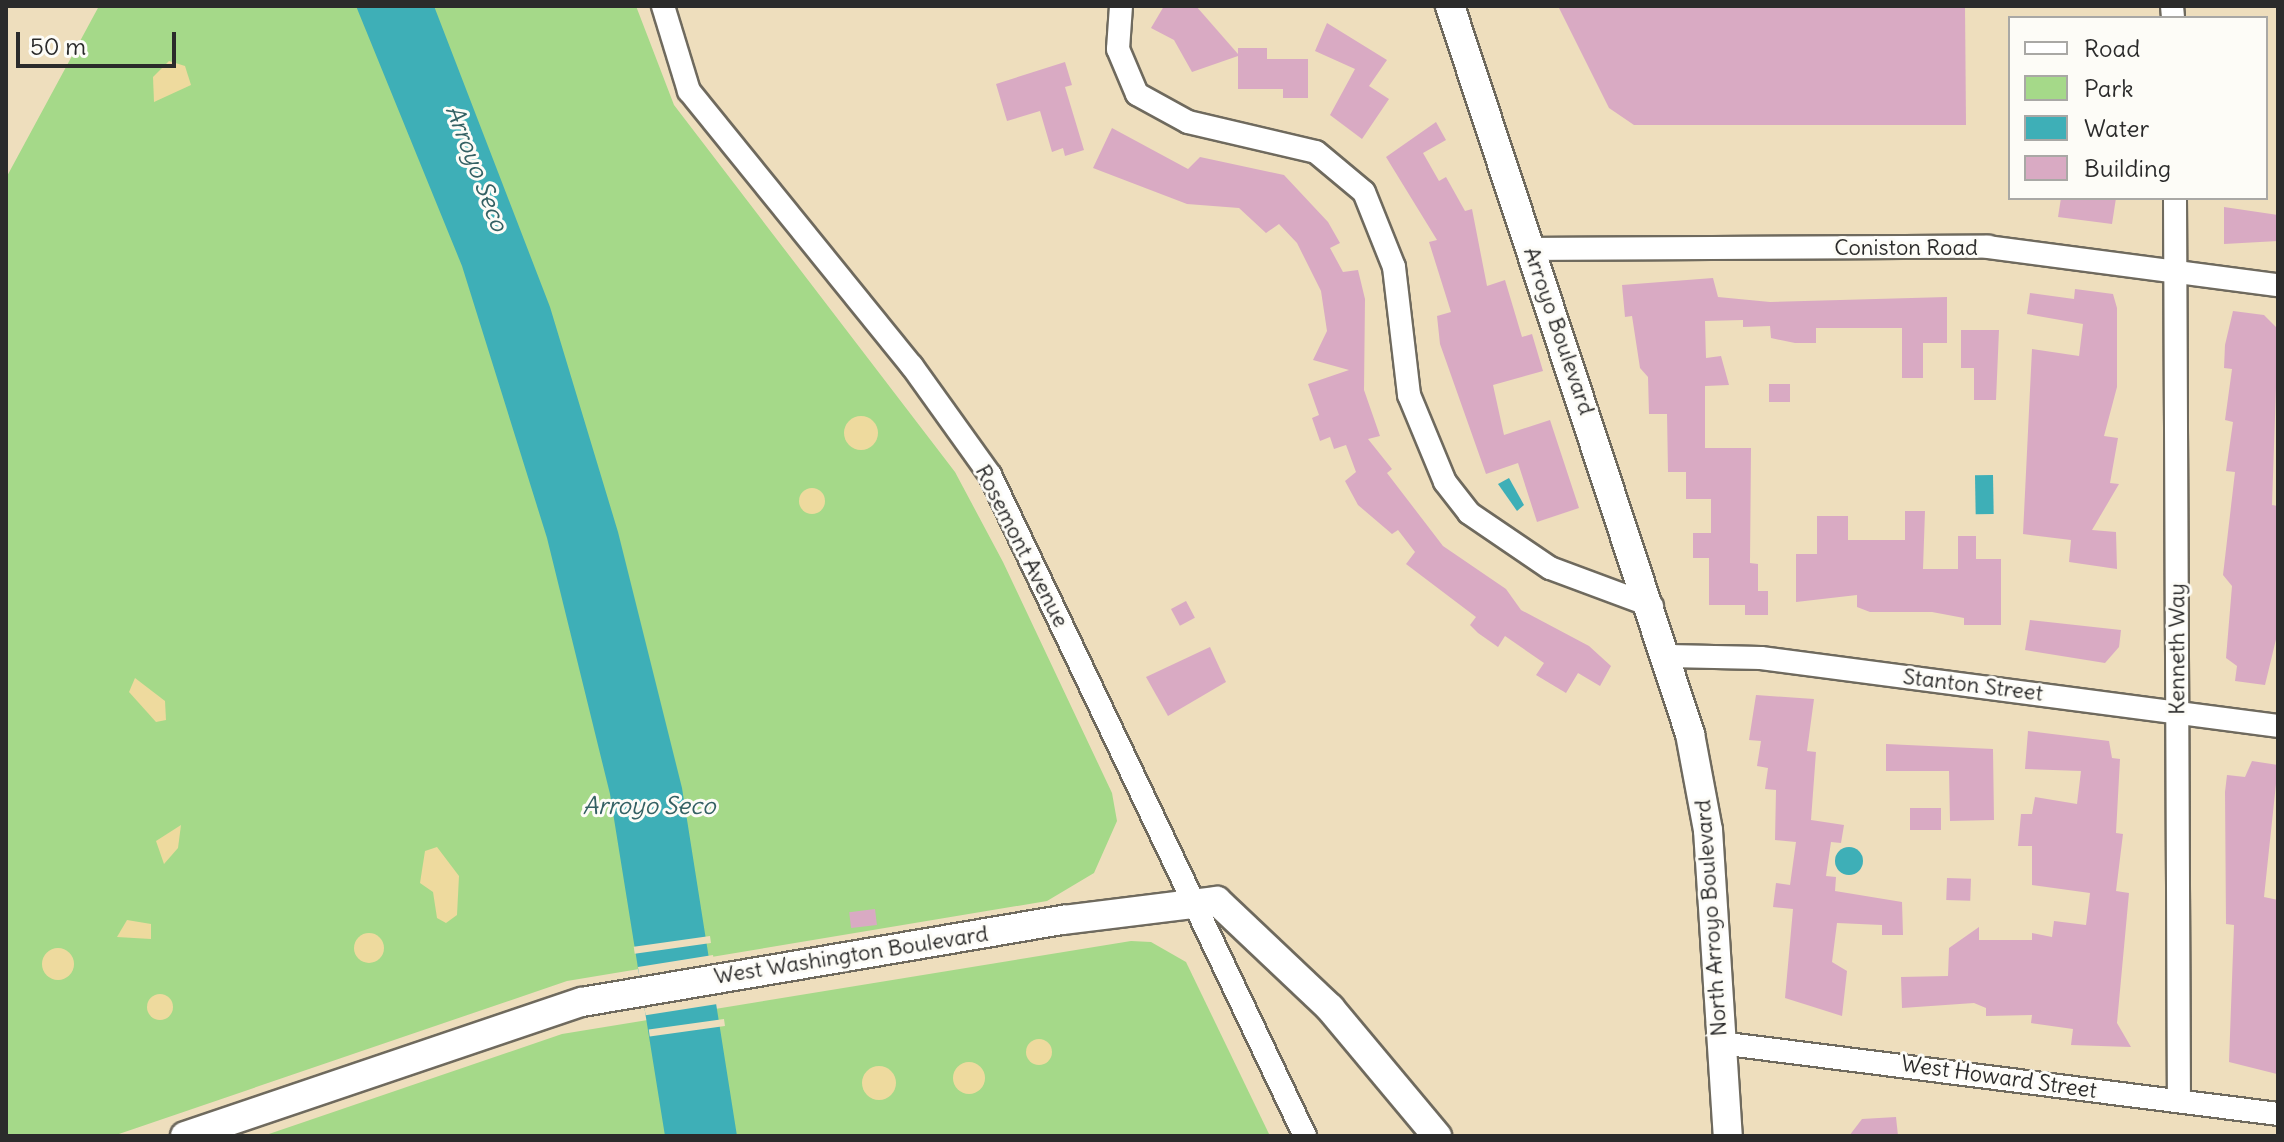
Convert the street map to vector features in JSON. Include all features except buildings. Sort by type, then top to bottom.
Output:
[{"type":"street","name":"Rosemont Avenue","points":[[663,6],[689,91],[912,366],[990,475],[1198,902],[1305,1136]]},
{"type":"street","points":[[1121,6],[1118,49],[1137,94],[1188,122],[1316,152],[1364,192],[1394,267],[1409,395],[1445,482],[1469,513],[1550,568],[1652,606]]},
{"type":"street","name":"Arroyo Boulevard","points":[[1450,6],[1668,656]]},
{"type":"street","name":"Kenneth Way","points":[[2175,200],[2179,1100]]},
{"type":"street","name":"Coniston Road","points":[[1531,249],[1988,247],[2278,285]]},
{"type":"street","name":"Stanton Street","points":[[1668,656],[1761,658],[2278,726]]},
{"type":"street","name":"North Arroyo Boulevard","points":[[1668,656],[1708,830],[1728,1136]]},
{"type":"street","name":"West Washington Boulevard","points":[[185,1136],[549,1010],[640,989],[1217,901],[1262,938],[1437,1136]]},
{"type":"street","name":"West Howard Street","points":[[1720,1043],[2278,1114]]},
{"type":"green space","points":[[99,6],[636,6],[674,105],[955,472],[1003,562],[1112,793],[1117,821],[1094,873],[1047,901],[567,981],[113,1136],[6,1136],[6,178]]},
{"type":"green space","points":[[1131,941],[1151,942],[1186,962],[1270,1136],[263,1136],[562,1034]]},
{"type":"sand","points":[[169,61],[185,66],[191,85],[154,102],[153,77]]},
{"type":"sand","points":[[861,416],[873,421],[878,433],[873,445],[861,450],[849,445],[844,433],[849,421]]},
{"type":"sand","points":[[812,488],[822,491],[825,501],[822,511],[812,514],[802,511],[799,501],[802,491]]},
{"type":"sand","points":[[135,678],[165,701],[166,720],[156,722],[129,692]]},
{"type":"sand","points":[[181,825],[178,848],[164,864],[156,841]]},
{"type":"sand","points":[[437,847],[459,876],[457,915],[446,923],[437,918],[433,892],[420,883],[425,851]]},
{"type":"sand","points":[[127,920],[151,924],[151,939],[117,937]]},
{"type":"sand","points":[[369,933],[380,937],[384,948],[380,959],[369,963],[358,959],[354,948],[358,937]]},
{"type":"sand","points":[[58,948],[69,953],[74,964],[69,975],[58,980],[47,975],[42,964],[47,953]]},
{"type":"sand","points":[[160,994],[169,998],[173,1007],[169,1016],[160,1020],[151,1016],[147,1007],[151,998]]},
{"type":"sand","points":[[1039,1039],[1048,1043],[1052,1052],[1048,1061],[1039,1065],[1030,1061],[1026,1052],[1030,1043]]},
{"type":"sand","points":[[969,1062],[980,1067],[985,1078],[980,1089],[969,1094],[958,1089],[953,1078],[958,1067]]},
{"type":"sand","points":[[879,1066],[891,1071],[896,1083],[891,1095],[879,1100],[867,1095],[862,1083],[867,1071]]},
{"type":"water","name":"Arroyo Seco","points":[[356,6],[434,6],[550,307],[618,532],[682,788],[737,1136],[665,1136],[610,794],[547,538],[462,266]]},
{"type":"water","points":[[1975,475],[1993,475],[1994,514],[1976,514]]},
{"type":"water","points":[[1509,478],[1524,505],[1517,511],[1498,484]]},
{"type":"water","points":[[1849,847],[1859,851],[1863,861],[1859,871],[1849,875],[1839,871],[1835,861],[1839,851]]},
{"type":"pier","points":[[710,936],[711,943],[635,954],[634,947]]},
{"type":"pier","points":[[713,955],[721,1003],[646,1015],[638,967]]},
{"type":"pier","points":[[724,1019],[725,1026],[650,1037],[649,1030]]}]
